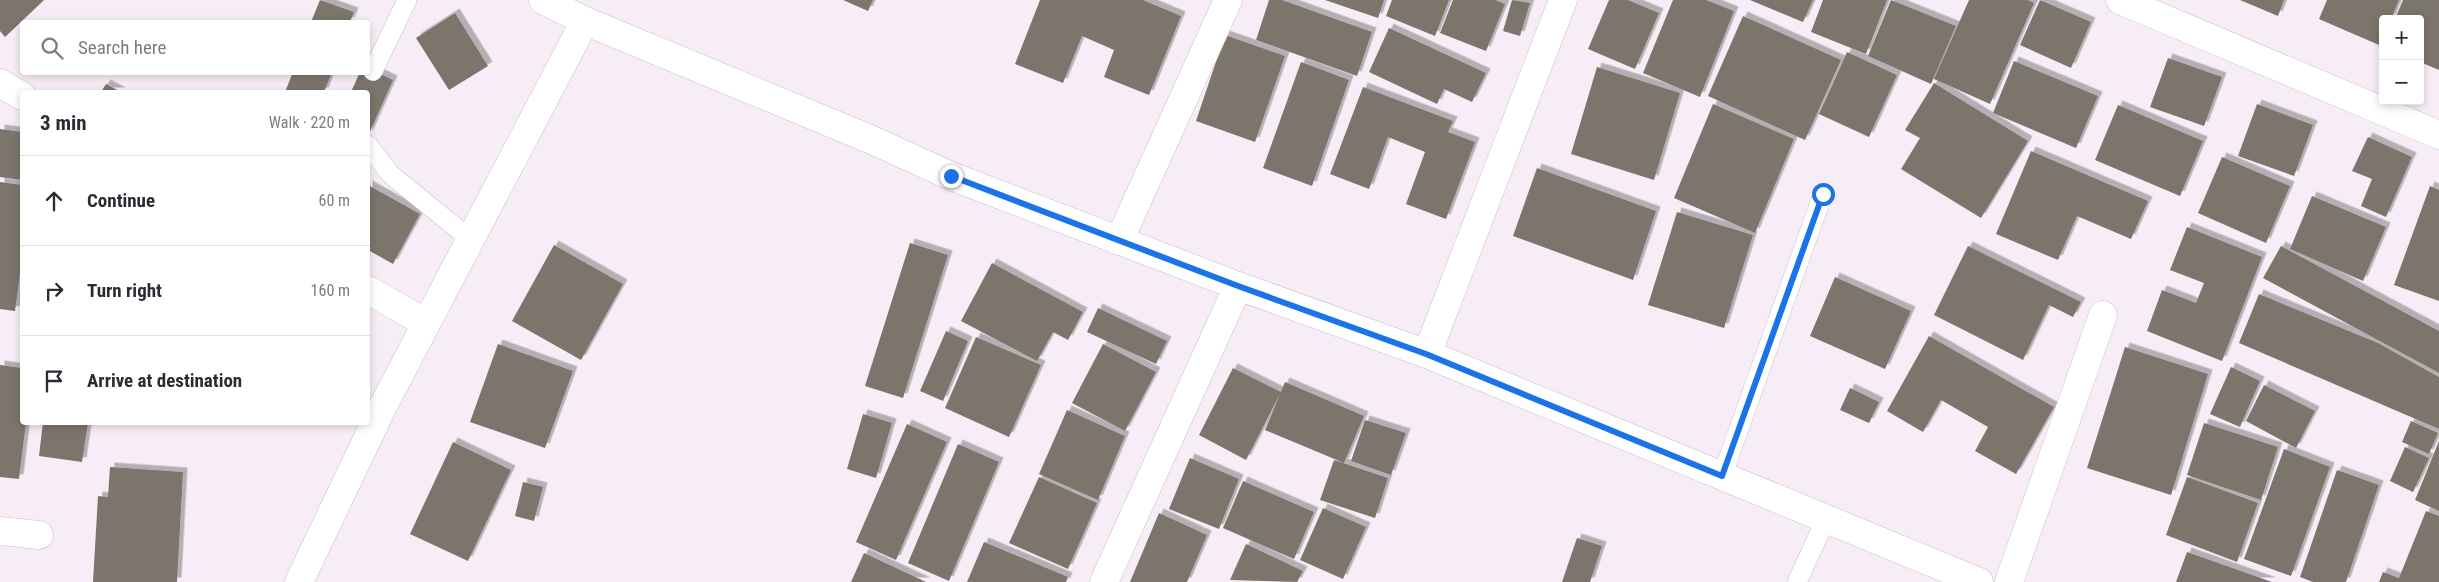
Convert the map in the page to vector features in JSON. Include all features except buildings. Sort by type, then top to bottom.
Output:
[{"type":"street","points":[[543,0],[584,22],[872,140],[951,176],[1238,286],[1426,354],[1979,582]]},
{"type":"street","points":[[1119,241],[1228,0]]},
{"type":"street","points":[[1426,354],[1563,0]]},
{"type":"street","points":[[2120,0],[2439,134]]},
{"type":"street","points":[[299,582],[383,406],[584,22]]},
{"type":"street","points":[[0,83],[20,95]]},
{"type":"street","points":[[1104,582],[1238,286]]},
{"type":"street","points":[[370,291],[426,323]]},
{"type":"street","points":[[2009,582],[2103,315]]},
{"type":"street","points":[[0,531],[38,536]]},
{"type":"lane","points":[[373,70],[407,0]]},
{"type":"lane","points":[[370,148],[390,174],[470,239]]},
{"type":"lane","points":[[1722,476],[1823,194]]},
{"type":"lane","points":[[1797,582],[1826,519]]},
{"type":"route","points":[[951,176],[1238,286],[1426,354],[1722,476],[1823,194]]}]
